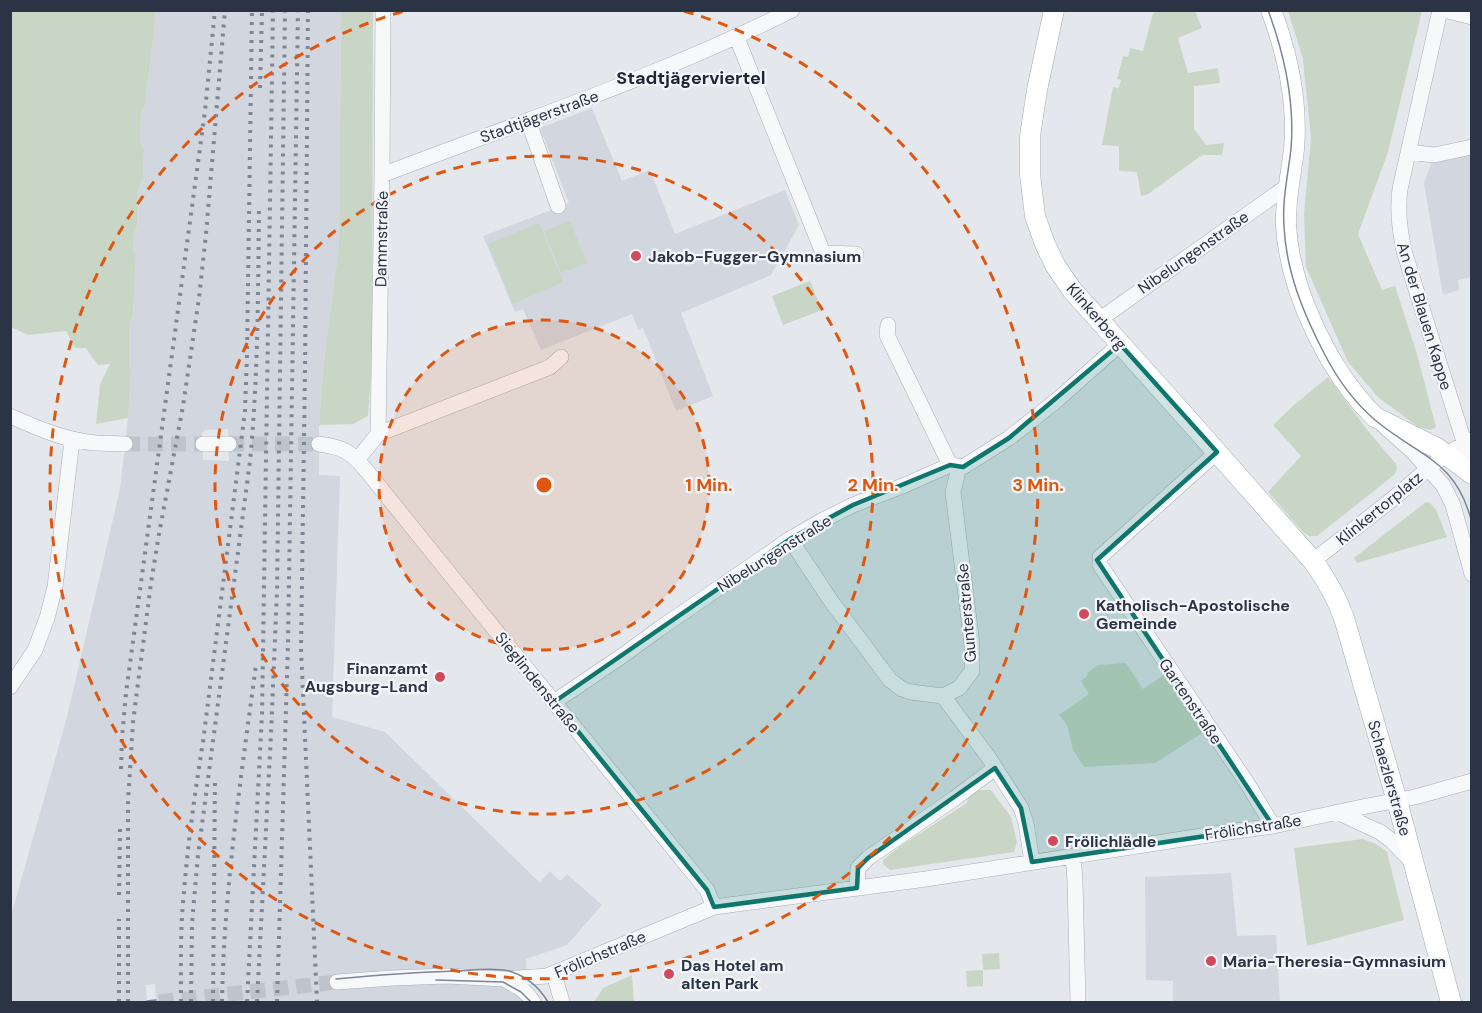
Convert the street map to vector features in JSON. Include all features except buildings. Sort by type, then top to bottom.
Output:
[{"type":"main road","name":"Klinkerberg","points":[[1054,10],[1036,90],[1031,129],[1030,174],[1035,216],[1045,244],[1055,265],[1072,290],[1312,561]]},
{"type":"main road","points":[[1271,10],[1286,53],[1293,99],[1294,137],[1286,212],[1288,245],[1300,293],[1339,373],[1354,395],[1375,417],[1425,441],[1472,474]]},
{"type":"main road","name":"Schaezlerstraße","points":[[1312,561],[1336,595],[1344,618],[1397,801],[1451,1002]]},
{"type":"street","name":"Dammstraße","points":[[378,434],[383,10]]},
{"type":"street","name":"Stadtjägerstraße","points":[[382,175],[633,81],[737,38],[792,10]]},
{"type":"street","points":[[1442,10],[1472,17]]},
{"type":"street","name":"An der Blauen Kappe","points":[[1442,10],[1408,152],[1398,206],[1401,238],[1468,442],[1472,474]]},
{"type":"street","points":[[737,38],[823,253],[856,254]]},
{"type":"street","points":[[528,120],[558,206]]},
{"type":"street","points":[[1408,152],[1434,155],[1472,147]]},
{"type":"street","name":"Nibelungenstraße","points":[[1099,320],[1227,228],[1289,187]]},
{"type":"street","points":[[888,325],[887,335],[955,466]]},
{"type":"street","name":"Nibelungenstraße","points":[[554,702],[790,539],[853,505],[955,466],[963,467],[1009,438],[1065,394],[1120,344]]},
{"type":"street","points":[[319,444],[345,450],[357,460],[378,434],[550,367],[561,357]]},
{"type":"street","points":[[10,416],[72,440],[125,444]]},
{"type":"street","points":[[1375,417],[1443,485],[1453,505],[1472,574]]},
{"type":"street","points":[[10,687],[35,650],[55,587],[72,440]]},
{"type":"street","name":"Klinkertorplatz","points":[[1312,561],[1446,454],[1468,442]]},
{"type":"street","points":[[203,444],[229,444]]},
{"type":"street","name":"Gartenstraße","points":[[1217,452],[1100,557],[1100,565],[1247,783],[1273,826]]},
{"type":"street","name":"Sieglindenstraße","points":[[357,460],[707,890],[714,907]]},
{"type":"street","name":"Gunterstraße","points":[[943,696],[959,688],[972,671],[972,644],[953,492],[955,466]]},
{"type":"street","points":[[790,539],[831,601],[890,680],[902,689],[911,692],[943,696],[1021,808],[1026,823],[1032,862]]},
{"type":"street","points":[[857,888],[858,868],[868,858],[995,768]]},
{"type":"street","name":"Frölichstraße","points":[[337,982],[448,976],[536,978],[554,974],[714,907],[993,869],[1221,832],[1273,826],[1415,797],[1472,781]]},
{"type":"street","points":[[1337,812],[1380,832],[1414,863]]},
{"type":"street","points":[[1073,856],[1077,1002]]},
{"type":"street","points":[[554,974],[562,1002]]},
{"type":"street","points":[[535,1002],[536,978]]},
{"type":"street","points":[[504,979],[523,989],[535,1002]]},
{"type":"highlighted area","points":[[1120,344],[1150,376],[1217,452],[1097,560],[1273,826],[1032,862],[1021,808],[995,768],[868,858],[858,868],[857,888],[714,907],[707,890],[554,702],[790,539],[853,505],[950,465],[963,467],[1009,438]]},
{"type":"shaded area","points":[[156,11],[341,11],[339,245],[324,361],[319,425],[319,475],[340,476],[332,717],[385,732],[540,883],[550,871],[560,881],[567,874],[602,905],[567,945],[526,959],[527,1002],[156,1002],[155,984],[146,985],[147,1002],[11,1002],[11,916],[67,717],[120,489],[131,373],[129,325],[133,314],[136,257],[133,235],[137,226],[138,189],[143,180],[144,150],[140,140],[141,114],[145,105]],"holes":[[[228,429],[229,461],[203,460],[202,433],[205,430]]]},
{"type":"shaded area","name":"Jakob-Fugger-Gymnasium","points":[[592,108],[622,181],[650,170],[675,234],[785,190],[799,225],[771,275],[681,313],[713,396],[676,411],[643,328],[638,329],[632,314],[541,350],[523,309],[515,312],[483,236],[569,203],[540,128]]},
{"type":"shaded area","points":[[1471,150],[1471,277],[1458,280],[1459,290],[1443,295],[1424,183],[1431,164],[1430,159]]},
{"type":"shaded area","points":[[1231,873],[1237,936],[1276,935],[1280,1002],[1173,1002],[1173,981],[1146,980],[1145,877]]},
{"type":"green space","points":[[11,10],[156,11],[145,105],[141,114],[140,140],[144,150],[143,180],[138,189],[137,226],[133,235],[133,248],[136,256],[133,314],[129,325],[131,373],[128,418],[96,424],[100,384],[110,364],[98,365],[86,348],[75,348],[66,331],[28,335],[11,327]]},
{"type":"green space","points":[[341,11],[373,11],[372,360],[368,416],[353,424],[319,425],[324,361],[339,245]]},
{"type":"green space","points":[[1195,11],[1202,28],[1178,38],[1188,73],[1218,68],[1220,83],[1194,86],[1194,129],[1206,145],[1224,143],[1222,155],[1202,155],[1148,194],[1141,196],[1137,172],[1119,171],[1119,146],[1102,145],[1113,87],[1119,88],[1121,80],[1117,79],[1123,56],[1128,57],[1130,48],[1143,51],[1153,13]]},
{"type":"green space","points":[[1288,11],[1422,11],[1388,152],[1358,234],[1382,290],[1395,286],[1417,354],[1436,427],[1431,430],[1418,427],[1378,397],[1348,362],[1306,267],[1304,214],[1311,139],[1303,59]]},
{"type":"green space","points":[[570,221],[587,263],[561,273],[544,231]]},
{"type":"green space","points":[[539,223],[563,282],[513,304],[488,244]]},
{"type":"green space","points":[[810,281],[822,310],[783,325],[772,296]]},
{"type":"green space","points":[[1328,377],[1396,464],[1397,469],[1394,475],[1317,536],[1309,536],[1268,492],[1301,456],[1273,425]]},
{"type":"green space","points":[[1426,502],[1436,510],[1447,537],[1357,563],[1354,558]]},
{"type":"green space","points":[[1126,663],[1143,689],[1165,674],[1204,732],[1155,763],[1084,767],[1073,750],[1067,725],[1059,715],[1089,694],[1081,681],[1088,672],[1098,665]]},
{"type":"green space","points":[[977,790],[991,790],[1011,817],[1017,842],[1014,852],[890,870],[883,864],[883,860],[899,847],[967,803],[968,798]]},
{"type":"green space","points":[[1363,839],[1387,852],[1404,920],[1307,946],[1294,848]]},
{"type":"green space","points":[[999,953],[1000,969],[983,970],[982,954]]},
{"type":"green space","points":[[983,970],[983,986],[967,987],[966,971]]},
{"type":"green space","points":[[632,975],[634,1002],[594,1002],[603,988]]},
{"type":"tunnel","points":[[125,444],[203,444]]},
{"type":"tunnel","points":[[229,444],[319,444]]},
{"type":"tunnel","points":[[159,1002],[337,982]]},
{"type":"tram line","points":[[1268,10],[1284,62],[1290,96],[1292,131],[1285,197],[1285,243],[1292,276],[1303,309],[1325,355],[1347,390],[1375,420],[1446,472],[1465,502],[1472,523]]},
{"type":"tram line","points":[[336,979],[484,969],[503,970],[526,979],[548,1002]]},
{"type":"tram line","points":[[436,980],[503,982],[521,992],[531,1002]]},
{"type":"tram line","points":[[147,1001],[156,1000]]},
{"type":"railway","points":[[121,769],[126,693],[205,111],[215,10]]},
{"type":"railway","points":[[128,1002],[128,802],[133,722],[151,583],[183,406],[199,298],[225,10]]},
{"type":"railway","points":[[181,1002],[182,920],[188,854],[245,411],[252,10]]},
{"type":"railway","points":[[260,88],[262,10]]},
{"type":"railway","points":[[247,1002],[262,714],[273,10]]},
{"type":"railway","points":[[257,1002],[277,591],[285,10]]},
{"type":"railway","points":[[277,1002],[288,643],[298,10]]},
{"type":"railway","points":[[308,10],[301,649],[317,1002]]},
{"type":"railway","points":[[191,1002],[192,923],[198,855],[253,430],[259,211]]},
{"type":"railway","points":[[222,1002],[230,875],[256,665]]},
{"type":"railway","points":[[213,1002],[215,778]]},
{"type":"railway","points":[[119,895],[120,829]]},
{"type":"railway","points":[[119,919],[119,1002]]},
{"type":"place","name":"Jakob-Fugger-Gymnasium","points":[[636,256]]},
{"type":"place","name":"Katholisch-Apostolische Gemeinde","points":[[1084,614]]},
{"type":"place","name":"Finanzamt Augsburg-Land","points":[[440,677]]},
{"type":"place","name":"Frölichlädle","points":[[1053,841]]},
{"type":"place","name":"Maria-Theresia-Gymnasium","points":[[1211,961]]},
{"type":"place","name":"Das Hotel am alten Park","points":[[669,974]]},
{"type":"district","name":"Stadtjägerviertel","points":[[691,78]]}]
